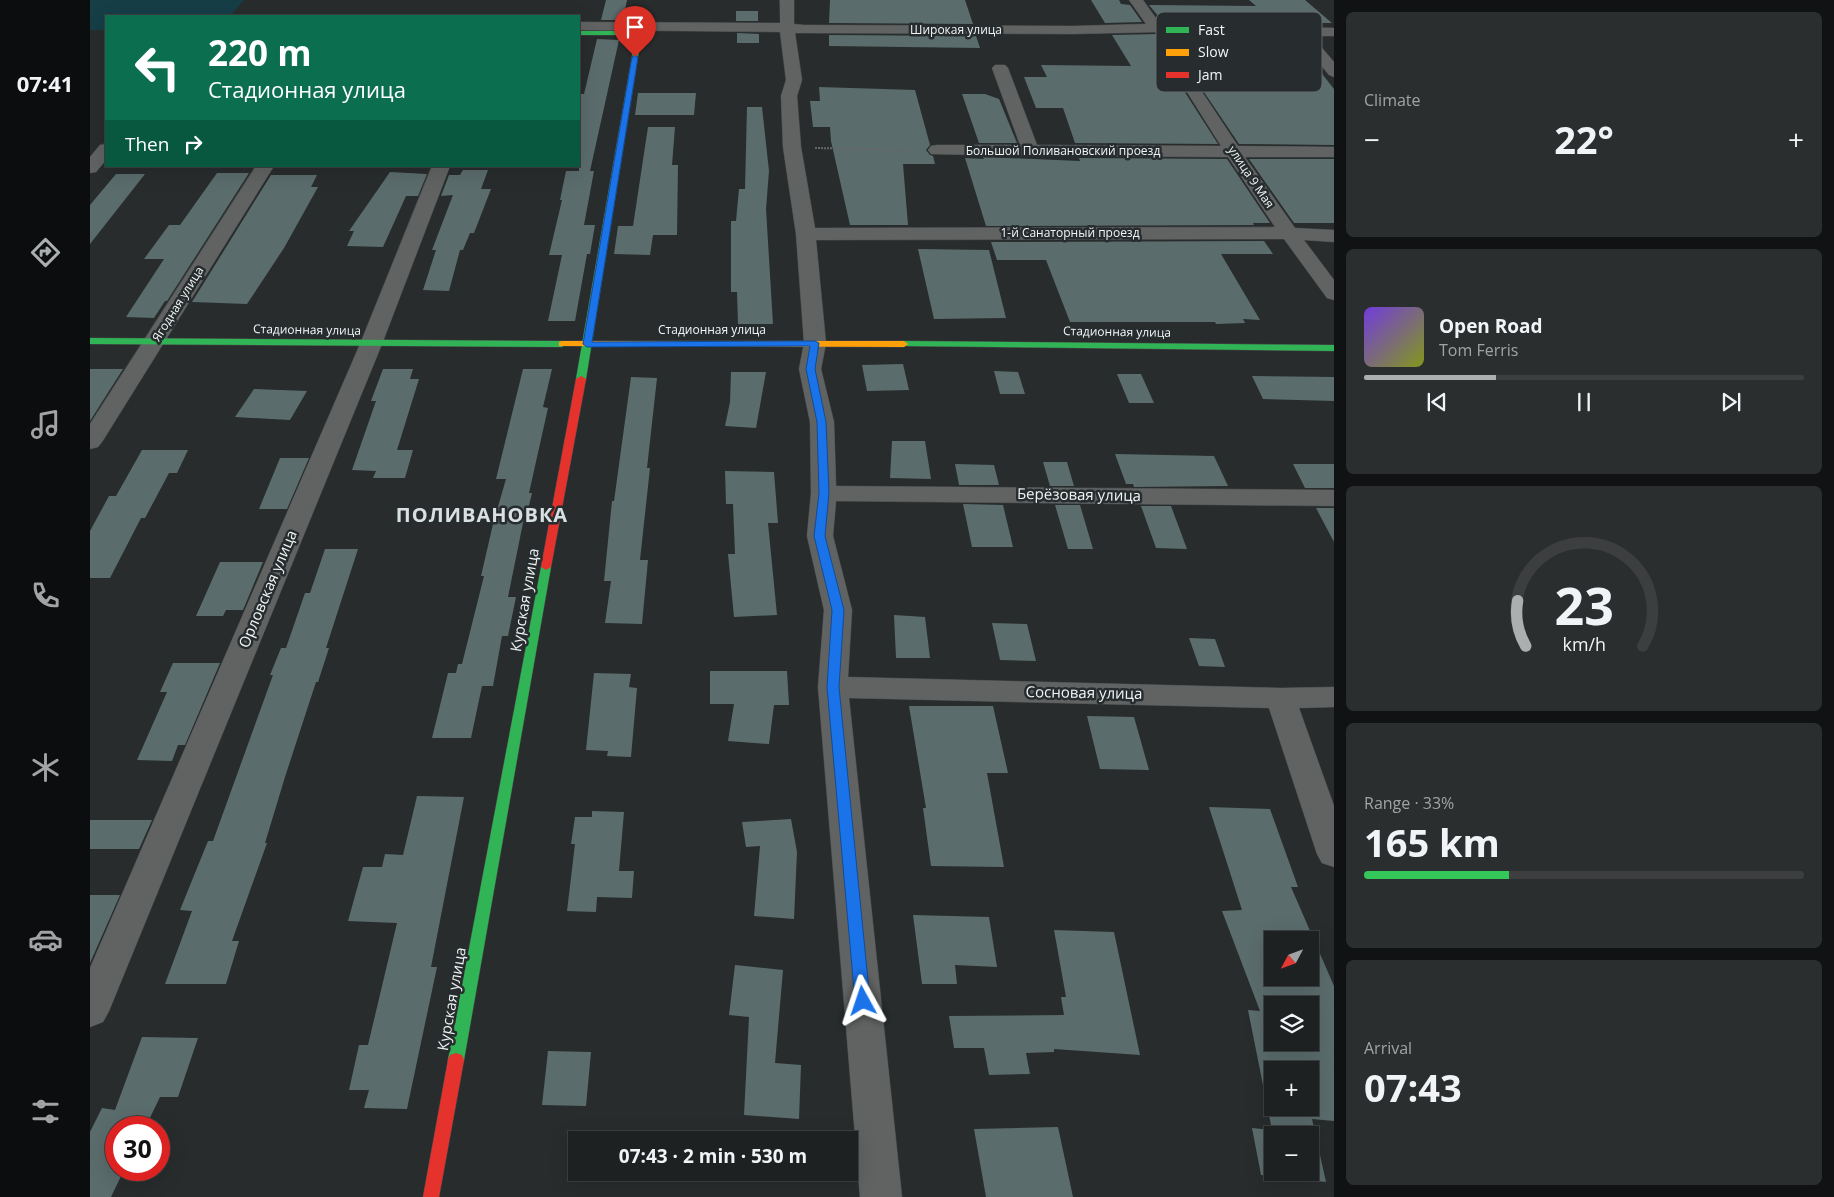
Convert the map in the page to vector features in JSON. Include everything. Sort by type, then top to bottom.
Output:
[{"type":"street","points":[[787,0],[787,28],[794,80],[789,96],[792,147],[806,234],[815,343],[810,369],[822,422],[824,493],[820,536],[838,610],[833,687],[881,1197]]},
{"type":"street","points":[[1136,0],[1156,26]]},
{"type":"street","name":"Широкая улица","points":[[580,26],[1073,30],[1156,28]]},
{"type":"street","name":"Курская улица","points":[[431,1197],[587,344],[638,38],[616,33],[580,33]]},
{"type":"street","points":[[1322,58],[1334,72]]},
{"type":"street","points":[[1000,68],[1031,151]]},
{"type":"street","name":"улица 9 Мая","points":[[1195,92],[1259,192],[1292,234],[1334,294]]},
{"type":"street","points":[[90,168],[105,150]]},
{"type":"street","name":"Большой Поливановский проезд","points":[[937,150],[1334,152]]},
{"type":"street","name":"Ягодная улица","points":[[90,442],[264,167]]},
{"type":"street","name":"Орловская улица","points":[[90,1011],[371,344],[441,167]]},
{"type":"street","name":"1-й Санаторный проезд","points":[[806,234],[1292,234],[1334,236]]},
{"type":"street","name":"Стадионная улица","points":[[90,341],[371,344],[815,343],[1334,348]]},
{"type":"street","name":"Берёзовая улица","points":[[824,493],[1334,498]]},
{"type":"street","name":"Сосновая улица","points":[[833,687],[1334,698]]},
{"type":"street","points":[[1281,698],[1334,854]]},
{"type":"path","points":[[792,147],[937,150]]},
{"type":"shaded area","points":[[90,0],[244,0],[231,15],[105,15],[105,30],[90,30]]},
{"type":"building","points":[[606,0],[627,0],[623,20],[601,20]]},
{"type":"building","points":[[830,0],[965,0],[973,24],[829,23]]},
{"type":"building","points":[[1091,0],[1119,0],[1121,4],[1130,5],[1142,22],[1105,23]]},
{"type":"building","points":[[1249,0],[1305,0],[1319,12],[1156,14],[1149,5],[1256,6]]},
{"type":"building","points":[[736,11],[758,11],[758,21],[736,21]]},
{"type":"building","points":[[1322,14],[1332,23],[1322,23]]},
{"type":"building","points":[[737,33],[759,34],[759,43],[737,43]]},
{"type":"building","points":[[1156,34],[1156,92],[1185,92],[1218,144],[1075,143],[1063,108],[1036,108],[1024,77],[1047,77],[1041,65],[1131,66],[1112,35]]},
{"type":"building","points":[[829,35],[976,36],[980,48],[829,46]]},
{"type":"building","points":[[597,39],[619,40],[590,171],[594,171],[584,225],[595,225],[590,254],[587,254],[575,321],[548,321],[562,255],[549,255],[562,200],[560,200],[566,171],[579,171],[580,167],[580,94],[584,94]]},
{"type":"building","points":[[1322,74],[1334,89],[1334,145],[1239,144],[1204,92],[1322,92]]},
{"type":"building","points":[[819,87],[915,90],[930,145],[926,150],[933,156],[935,164],[903,164],[908,225],[850,225],[831,141],[830,127],[813,127],[810,101],[820,101]]},
{"type":"building","points":[[638,93],[696,93],[694,115],[635,115]]},
{"type":"building","points":[[962,94],[985,94],[999,99],[1017,143],[979,143]]},
{"type":"building","points":[[747,107],[762,107],[769,171],[766,209],[773,324],[738,324],[737,292],[731,292],[731,221],[736,221],[739,189],[745,189]]},
{"type":"building","points":[[648,127],[675,127],[672,165],[678,165],[677,235],[653,235],[650,255],[614,254],[618,226],[633,226]]},
{"type":"building","points":[[983,157],[1080,161],[1079,158],[1227,159],[1270,223],[1253,223],[1254,225],[986,226],[965,158],[984,159]]},
{"type":"building","points":[[1249,159],[1334,159],[1334,223],[1294,223]]},
{"type":"building","points":[[463,170],[488,170],[481,189],[491,189],[474,233],[470,233],[463,250],[460,250],[449,291],[423,290],[436,250],[432,250],[453,195],[441,196],[449,175],[460,175]]},
{"type":"building","points":[[390,172],[427,174],[418,196],[406,196],[383,247],[347,246],[354,231],[349,231]]},
{"type":"building","points":[[217,173],[249,173],[167,301],[165,301],[154,318],[126,317],[164,259],[144,259],[169,225],[180,225]]},
{"type":"building","points":[[116,174],[145,174],[90,244],[90,205]]},
{"type":"building","points":[[271,175],[317,175],[311,187],[318,187],[284,248],[247,304],[192,302]]},
{"type":"building","points":[[1264,241],[1273,254],[1221,254],[1260,320],[1243,319],[1245,323],[1216,324],[1215,322],[1070,322],[1046,260],[997,260],[991,242]]},
{"type":"building","points":[[918,249],[989,250],[1006,318],[934,319]]},
{"type":"building","points":[[903,364],[909,390],[867,391],[862,365]]},
{"type":"building","points":[[90,369],[123,369],[90,421]]},
{"type":"building","points":[[383,369],[413,369],[410,379],[419,379],[397,450],[413,450],[405,478],[373,478],[376,471],[352,470],[376,401],[371,401]]},
{"type":"building","points":[[523,369],[552,369],[543,407],[548,408],[529,493],[532,493],[526,518],[524,518],[508,597],[516,597],[508,636],[502,636],[493,686],[482,686],[471,738],[432,738],[448,673],[456,673],[458,664],[462,664],[484,576],[481,576],[506,479],[496,479]]},
{"type":"building","points":[[994,371],[1018,372],[1025,394],[1000,394]]},
{"type":"building","points":[[731,372],[766,372],[756,428],[725,426],[730,402]]},
{"type":"building","points":[[1117,374],[1141,374],[1154,403],[1129,403]]},
{"type":"building","points":[[1252,376],[1334,377],[1334,401],[1263,399]]},
{"type":"building","points":[[631,377],[657,378],[647,468],[650,468],[640,560],[648,560],[642,624],[605,623],[611,581],[604,581],[612,501],[614,501]]},
{"type":"building","points":[[254,389],[307,391],[290,420],[235,417]]},
{"type":"building","points":[[892,441],[925,441],[931,479],[890,478]]},
{"type":"building","points":[[142,450],[188,450],[177,473],[169,473],[145,518],[141,518],[110,578],[90,578],[90,531],[109,496],[116,496]]},
{"type":"building","points":[[1115,454],[1214,456],[1228,486],[1134,487],[1133,484],[1126,484]]},
{"type":"building","points":[[280,458],[309,458],[287,509],[259,509]]},
{"type":"building","points":[[1043,462],[1067,462],[1074,486],[1050,486]]},
{"type":"building","points":[[955,464],[994,465],[999,485],[959,485]]},
{"type":"building","points":[[1293,464],[1334,464],[1334,488],[1305,488]]},
{"type":"building","points":[[725,471],[774,472],[778,523],[768,523],[777,615],[734,617],[728,554],[735,554],[733,504],[726,504]]},
{"type":"building","points":[[963,504],[1003,505],[1013,547],[972,547]]},
{"type":"building","points":[[1055,505],[1080,505],[1093,549],[1068,549]]},
{"type":"building","points":[[1141,506],[1171,506],[1187,549],[1156,548]]},
{"type":"building","points":[[1316,508],[1334,508],[1334,542]]},
{"type":"building","points":[[325,549],[358,549],[326,648],[329,648],[285,777],[265,843],[267,843],[232,941],[239,941],[226,984],[165,984],[192,911],[180,910],[208,841],[213,841],[273,675],[270,675],[281,648],[286,648],[305,593],[310,593]]},
{"type":"building","points":[[220,562],[263,562],[243,610],[226,610],[223,616],[196,616]]},
{"type":"building","points":[[894,615],[925,617],[930,658],[896,658]]},
{"type":"building","points":[[992,623],[1027,624],[1036,661],[1000,660]]},
{"type":"building","points":[[1189,638],[1215,639],[1225,667],[1199,666]]},
{"type":"building","points":[[173,663],[220,663],[185,745],[178,745],[172,761],[137,760],[167,692],[160,692]]},
{"type":"building","points":[[710,671],[787,671],[789,705],[774,705],[769,744],[728,741],[734,704],[710,704]]},
{"type":"building","points":[[594,673],[631,674],[629,687],[637,688],[631,757],[607,756],[608,751],[586,750]]},
{"type":"building","points":[[909,706],[993,706],[1008,773],[987,773],[1004,867],[931,866],[923,808],[926,808]]},
{"type":"building","points":[[1087,716],[1134,717],[1149,770],[1100,769]]},
{"type":"building","points":[[417,796],[464,797],[431,967],[437,967],[407,1109],[364,1108],[369,1090],[349,1090],[359,1045],[368,1045],[397,923],[348,921],[363,867],[382,867],[385,854],[403,855]]},
{"type":"building","points":[[1209,807],[1270,809],[1298,887],[1291,887],[1310,931],[1264,931],[1264,986],[1319,986],[1319,951],[1334,986],[1334,1121],[1312,1119],[1314,1126],[1271,1126],[1269,1116],[1319,1116],[1319,1061],[1264,1061],[1264,1090],[1248,1010],[1260,1011],[1222,911],[1242,910]]},
{"type":"building","points":[[592,811],[624,812],[619,871],[634,871],[632,898],[597,897],[596,912],[567,911],[575,844],[571,844],[575,817],[592,817]]},
{"type":"building","points":[[791,819],[797,852],[794,919],[754,916],[760,846],[746,847],[742,822]]},
{"type":"building","points":[[90,820],[152,820],[139,849],[90,849]]},
{"type":"building","points":[[90,895],[120,895],[90,963]]},
{"type":"building","points":[[913,915],[989,917],[997,967],[955,965],[957,984],[922,984]]},
{"type":"building","points":[[1054,930],[1114,932],[1140,1055],[1054,1049],[1054,1052],[1026,1053],[1030,1074],[989,1075],[984,1048],[954,1048],[949,1016],[1064,1015],[1061,997],[1066,997]]},
{"type":"building","points":[[735,965],[783,970],[775,1063],[801,1065],[799,1119],[744,1115],[749,1017],[729,1015]]},
{"type":"building","points":[[142,1037],[198,1038],[178,1097],[160,1097],[151,1116],[105,1116],[105,1181],[119,1181],[111,1197],[90,1197],[90,1132],[102,1108],[115,1110]]},
{"type":"building","points":[[548,1051],[591,1052],[586,1106],[542,1105]]},
{"type":"building","points":[[1058,1127],[1073,1197],[986,1197],[974,1129]]},
{"type":"building","points":[[1252,1128],[1264,1129],[1264,1175],[1261,1175]]},
{"type":"building","points":[[1319,1150],[1326,1182],[1317,1181],[1319,1181]]},
{"type":"traffic: fast","points":[[580,33],[617,33],[638,38],[581,379]]},
{"type":"traffic: fast","points":[[90,341],[562,344]]},
{"type":"traffic: fast","points":[[904,344],[1334,348]]},
{"type":"traffic: fast","points":[[456,1060],[546,567]]},
{"type":"traffic: slow","points":[[562,344],[904,344]]},
{"type":"traffic: jam","points":[[546,567],[581,379]]},
{"type":"traffic: jam","points":[[431,1197],[456,1060]]},
{"type":"district","name":"ПОЛИВАНОВКА","points":[[482,515]]},
{"type":"route","points":[[635,57],[587,344],[815,343],[810,369],[822,422],[824,493],[820,536],[838,610],[833,687],[863,1001]]}]
